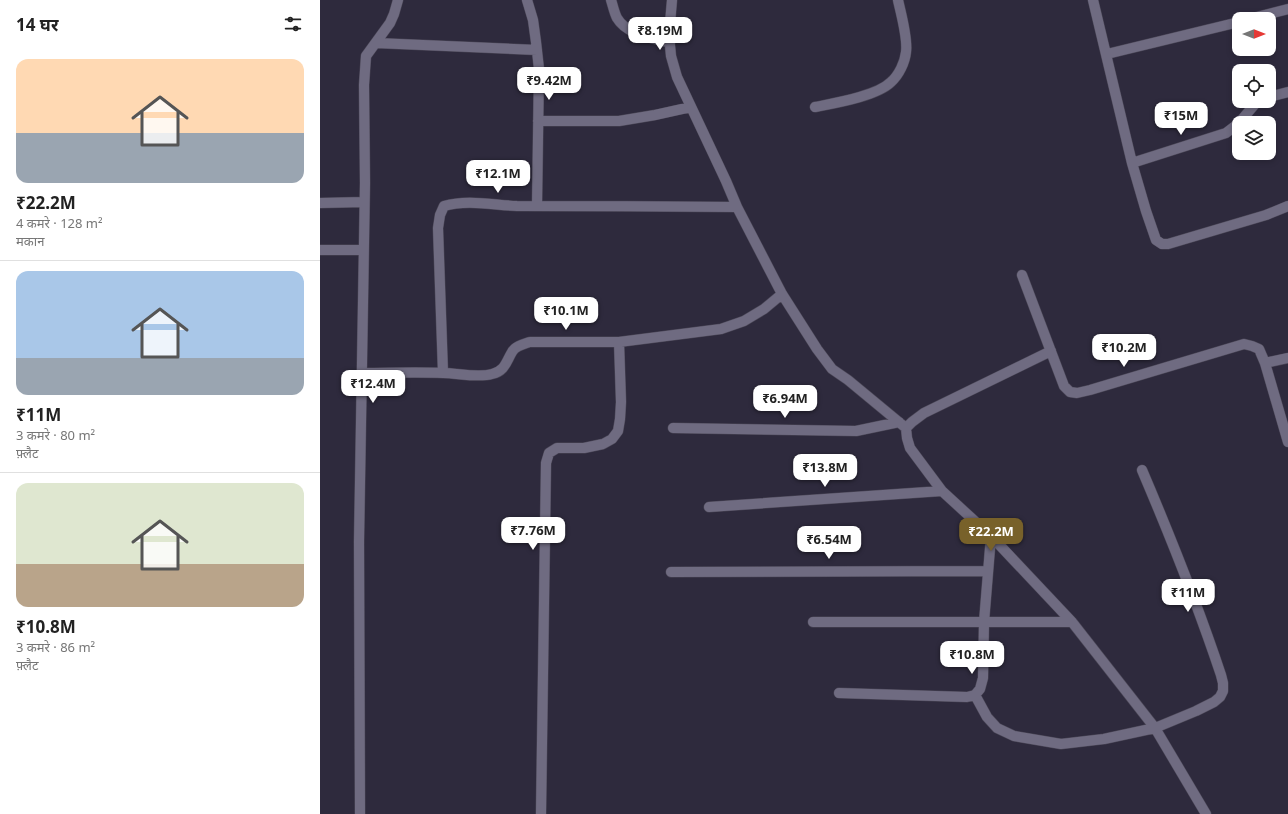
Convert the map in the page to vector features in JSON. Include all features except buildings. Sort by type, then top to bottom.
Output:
[{"type":"street","points":[[360,814],[360,542],[364,250],[364,86],[366,56],[390,23],[398,0]]},
{"type":"street","points":[[527,0],[533,20],[539,69],[537,206]]},
{"type":"street","points":[[611,0],[618,19],[626,27],[636,33],[670,43]]},
{"type":"street","points":[[672,0],[669,35],[671,56],[677,77],[737,207],[782,294],[816,349],[832,369],[848,380],[902,425],[910,448],[942,492],[991,536],[1072,622],[1155,728],[1206,814]]},
{"type":"street","points":[[815,107],[871,94],[891,83],[903,64],[906,53],[906,44],[898,0]]},
{"type":"street","points":[[1093,0],[1132,163],[1152,232],[1156,240],[1162,244],[1168,244],[1266,215],[1288,206]]},
{"type":"street","points":[[1276,12],[1288,9]]},
{"type":"street","points":[[1107,54],[1232,24]]},
{"type":"street","points":[[376,42],[537,50]]},
{"type":"street","points":[[1276,95],[1288,92]]},
{"type":"street","points":[[538,121],[619,121],[691,107]]},
{"type":"street","points":[[1245,116],[1252,108]]},
{"type":"street","points":[[1132,163],[1226,133],[1232,128]]},
{"type":"street","points":[[320,203],[364,202]]},
{"type":"street","points":[[443,373],[438,228],[440,215],[444,206],[453,203],[465,203],[515,206],[737,207]]},
{"type":"street","points":[[320,250],[364,250]]},
{"type":"street","points":[[1022,275],[1064,386],[1070,392],[1077,393],[1244,344],[1259,349],[1265,364],[1288,442]]},
{"type":"street","points":[[362,373],[493,374],[503,369],[508,362],[512,351],[530,342],[619,342],[721,329],[744,321],[764,309],[782,294]]},
{"type":"street","points":[[541,814],[546,463],[549,453],[557,448],[584,448],[603,444],[612,439],[618,431],[621,402],[619,342]]},
{"type":"street","points":[[673,428],[856,431],[902,425],[912,422],[924,413],[1051,351]]},
{"type":"street","points":[[1265,364],[1288,358]]},
{"type":"street","points":[[975,695],[987,717],[996,728],[1014,736],[1061,744],[1104,739],[1155,728],[1214,702],[1220,697],[1224,684],[1204,623],[1172,539],[1142,470]]},
{"type":"street","points":[[709,507],[942,492]]},
{"type":"street","points":[[839,693],[967,697],[975,695],[980,689],[983,678],[984,622],[991,536]]},
{"type":"street","points":[[671,572],[987,571]]},
{"type":"street","points":[[813,622],[1072,622]]}]
